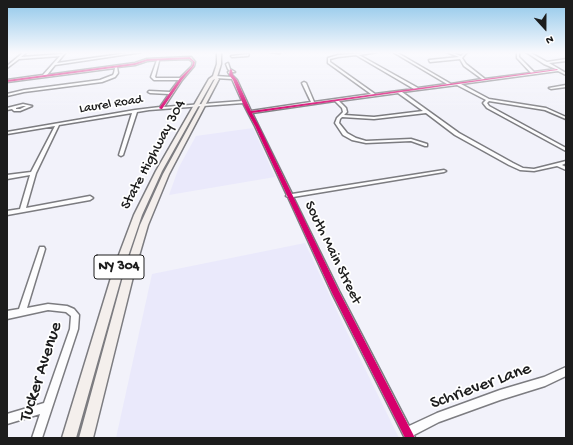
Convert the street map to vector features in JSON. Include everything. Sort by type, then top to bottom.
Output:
[{"type":"main road","name":"NY 304","points":[[215,77],[216,73]]},
{"type":"main road","name":"State Highway 304","points":[[69,438],[115,281],[130,236],[151,186],[217,79],[215,77]]},
{"type":"main road","name":"State Highway 304","points":[[86,438],[139,240],[163,179],[200,106],[211,79],[215,77]]},
{"type":"street","points":[[44,76],[47,73]]},
{"type":"street","points":[[7,81],[67,73]]},
{"type":"street","points":[[7,95],[24,91],[101,81],[114,76],[116,73]]},
{"type":"street","points":[[154,73],[153,77],[155,79],[181,79]]},
{"type":"street","points":[[161,108],[187,73]]},
{"type":"street","name":"South Main Street","points":[[230,73],[289,196],[408,436]]},
{"type":"street","points":[[344,73],[374,95]]},
{"type":"street","points":[[388,73],[417,90]]},
{"type":"street","points":[[430,73],[451,85]]},
{"type":"street","points":[[475,73],[485,80]]},
{"type":"street","points":[[249,112],[533,73]]},
{"type":"street","points":[[215,77],[233,78]]},
{"type":"street","points":[[304,83],[313,103]]},
{"type":"street","points":[[458,84],[488,100],[546,109],[566,118]]},
{"type":"street","points":[[552,88],[566,86]]},
{"type":"street","points":[[150,92],[172,93]]},
{"type":"street","points":[[399,92],[457,134],[522,169],[534,170],[566,162]]},
{"type":"street","points":[[336,100],[344,108],[345,112],[338,119],[337,123],[340,128],[354,139],[366,142],[411,140],[425,145]]},
{"type":"street","points":[[488,100],[485,103],[488,107],[566,150]]},
{"type":"street","name":"Laurel Road","points":[[7,133],[135,111],[244,102]]},
{"type":"street","points":[[7,109],[14,108]]},
{"type":"street","points":[[122,155],[135,111]]},
{"type":"street","points":[[342,116],[374,118],[425,112]]},
{"type":"street","points":[[22,211],[33,173],[58,124]]},
{"type":"street","points":[[558,165],[566,169]]},
{"type":"street","points":[[289,196],[444,171]]},
{"type":"street","points":[[7,177],[33,173]]},
{"type":"street","points":[[7,213],[90,198]]},
{"type":"street","points":[[22,311],[42,249]]},
{"type":"street","name":"Tucker Avenue","points":[[7,315],[22,311],[56,307],[71,311],[75,315],[74,329],[37,438]]},
{"type":"street","name":"Schriever Lane","points":[[408,436],[441,417],[500,395],[533,385],[566,371]]},
{"type":"street","points":[[7,419],[47,407]]},
{"type":"shaded area","points":[[253,128],[275,177],[169,195],[179,167],[196,136]]},
{"type":"shaded area","points":[[305,243],[399,438],[116,438],[152,274]]},
{"type":"cycle path","points":[[7,81],[69,73]]},
{"type":"cycle path","points":[[161,108],[187,73]]},
{"type":"cycle path","points":[[231,73],[336,293],[410,438]]},
{"type":"cycle path","points":[[249,112],[537,73]]}]
